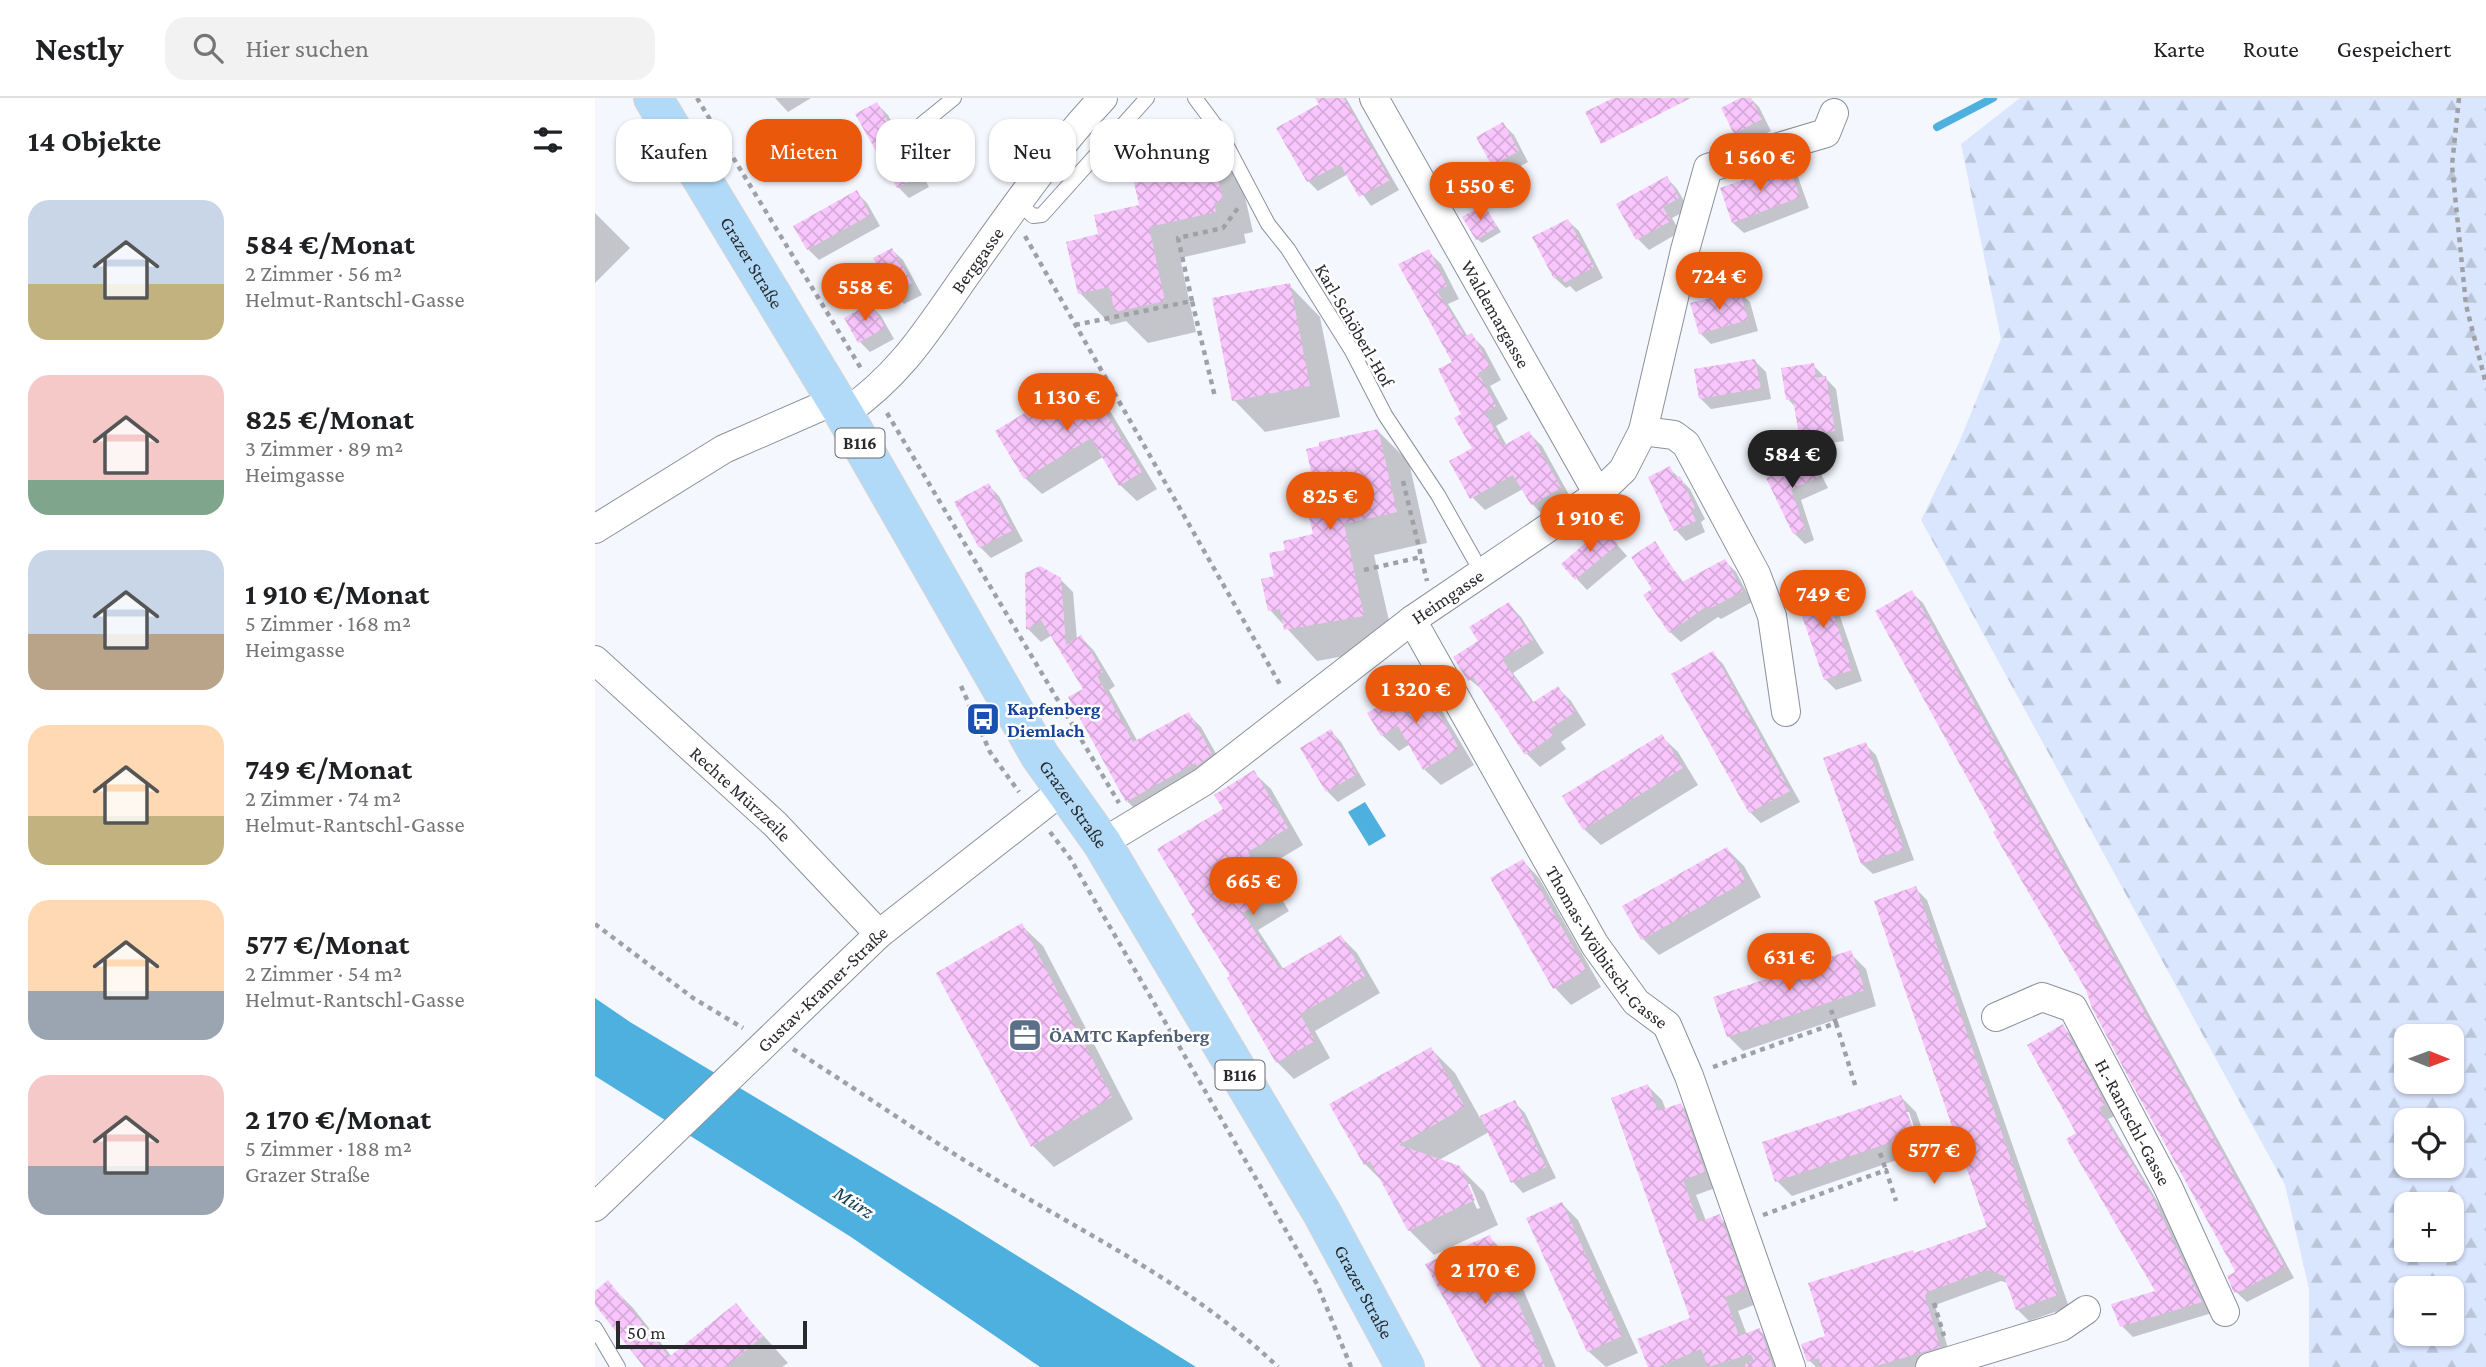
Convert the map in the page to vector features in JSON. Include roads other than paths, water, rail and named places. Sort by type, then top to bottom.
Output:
[{"type":"main road","name":"Grazer Straße","points":[[653,98],[840,407],[1021,724],[1064,789],[1117,834],[1405,1367]]},
{"type":"street","name":"Berggasse","points":[[840,407],[875,392],[903,365],[1015,208],[1103,98]]},
{"type":"street","name":"Waldemargasse","points":[[1374,98],[1598,494]]},
{"type":"street","name":"Heimgasse","points":[[1117,834],[1203,782],[1423,613],[1598,494],[1623,470],[1643,431],[1685,250],[1708,168],[1826,133],[1834,113]]},
{"type":"street","points":[[595,529],[724,449],[840,407]]},
{"type":"street","points":[[1643,431],[1674,435],[1686,444],[1756,574],[1772,616],[1786,712]]},
{"type":"street","name":"Thomas-Wölbitsch-Gasse","points":[[1423,613],[1595,945],[1636,1002],[1667,1025],[1689,1076],[1791,1367]]},
{"type":"street","name":"Rechte Mürzzeile","points":[[595,660],[775,824],[879,934]]},
{"type":"street","name":"Gustav-Kramer-Straße","points":[[595,1207],[879,934],[1064,789]]},
{"type":"street","name":"H.-Rantschl-Gasse","points":[[1996,1017],[2042,997],[2073,1008],[2168,1186],[2225,1312]]},
{"type":"street","points":[[1941,1364],[2061,1327],[2086,1310]]},
{"type":"lane","points":[[928,119],[954,98]]},
{"type":"lane","points":[[1015,208],[1033,216],[1042,215],[1147,98]]},
{"type":"lane","name":"Karl-Schöberl-Hof","points":[[1195,98],[1218,129],[1252,195],[1352,351],[1385,415],[1482,572]]},
{"type":"lane","points":[[595,1328],[618,1367]]},
{"type":"water","points":[[1365,802],[1386,836],[1369,846],[1348,812]]},
{"type":"water","name":"Mürz","points":[[595,998],[630,1022],[955,1217],[1196,1367],[1040,1367],[851,1237],[595,1076]]},
{"type":"waterway","points":[[1937,127],[1993,98]]},
{"type":"place","name":"Kapfenberg Diemlach","points":[[983,719]]},
{"type":"place","name":"ÖAMTC Kapfenberg","points":[[1025,1035]]}]
